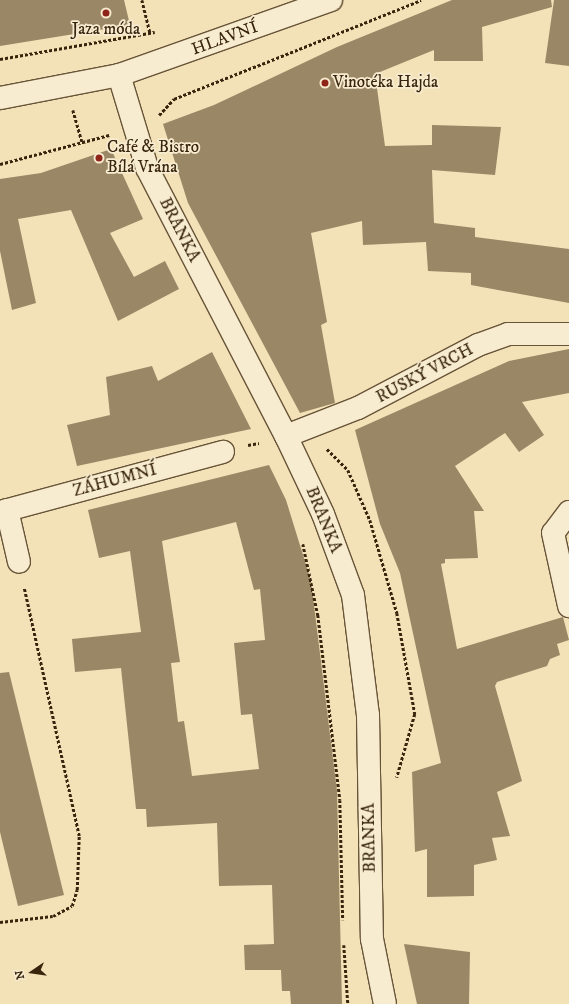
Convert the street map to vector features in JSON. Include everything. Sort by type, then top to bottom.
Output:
[{"type":"street","name":"HLAVNÍ","points":[[0,98],[119,75],[330,0]]},
{"type":"street","name":"BRANKA","points":[[119,75],[147,168],[286,436],[323,514],[353,596],[368,715],[372,939],[384,1004]]},
{"type":"street","name":"RUSKÝ VRCH","points":[[286,436],[358,408],[478,345],[508,334],[569,334]]},
{"type":"street","name":"ZÁHUMNÍ","points":[[19,562],[4,511],[223,452]]},
{"type":"street","points":[[569,512],[554,533],[569,606]]},
{"type":"path","points":[[142,0],[150,33]]},
{"type":"path","points":[[0,59],[162,31]]},
{"type":"path","points":[[73,107],[82,142]]},
{"type":"path","points":[[0,164],[109,134]]},
{"type":"path","points":[[223,452],[286,436]]},
{"type":"path","points":[[303,542],[318,615],[340,800],[343,925]]},
{"type":"path","points":[[0,922],[53,916],[72,906],[77,890],[79,836],[19,562]]},
{"type":"path","points":[[344,940],[348,1004]]},
{"type":"building","points":[[0,0],[124,0],[130,25],[0,46]]},
{"type":"building","points":[[452,0],[551,0],[552,7],[482,27],[483,61],[434,61],[434,50],[375,74],[385,146],[432,145],[432,125],[501,127],[495,175],[432,170],[434,223],[475,228],[475,237],[569,249],[569,303],[471,285],[471,273],[428,271],[426,242],[363,245],[362,221],[311,233],[327,322],[321,325],[335,403],[300,413],[188,203],[163,124],[214,105],[337,47]]},
{"type":"building","points":[[554,0],[569,0],[569,66],[545,63]]},
{"type":"building","points":[[111,149],[143,219],[110,233],[134,277],[165,261],[179,289],[118,321],[71,210],[18,219],[36,303],[12,310],[0,251],[0,179],[41,173]]},
{"type":"building","points":[[569,349],[569,393],[522,402],[544,435],[519,452],[505,433],[455,466],[484,511],[474,511],[478,558],[445,559],[445,563],[441,564],[457,649],[563,617],[569,640],[557,644],[560,655],[550,659],[547,666],[497,682],[495,686],[522,781],[497,792],[510,836],[492,838],[497,860],[474,865],[474,896],[427,897],[427,849],[415,852],[412,772],[441,763],[400,573],[380,524],[355,430],[509,361]]},
{"type":"building","points":[[212,352],[251,429],[77,466],[67,425],[110,415],[106,377],[152,366],[158,381]]},
{"type":"building","points":[[269,465],[286,500],[311,581],[337,791],[342,1004],[291,1004],[290,991],[282,991],[281,970],[245,970],[244,945],[274,944],[272,885],[219,886],[217,823],[147,827],[146,809],[136,809],[121,668],[75,672],[72,639],[141,632],[130,551],[99,558],[88,510]],"holes":[[[236,522],[254,590],[260,589],[265,640],[234,643],[241,715],[252,714],[259,769],[192,776],[184,721],[178,722],[171,663],[180,662],[162,541]]]},
{"type":"building","points":[[9,672],[64,895],[18,906],[0,832],[0,673]]},
{"type":"building","points":[[404,944],[470,952],[469,1004],[417,1004]]},
{"type":"place","name":"Jaza móda","points":[[106,13]]},
{"type":"place","name":"Vinotéka Hajda","points":[[325,83]]},
{"type":"place","name":"Café & Bistro Bílá Vrána","points":[[99,158]]}]
